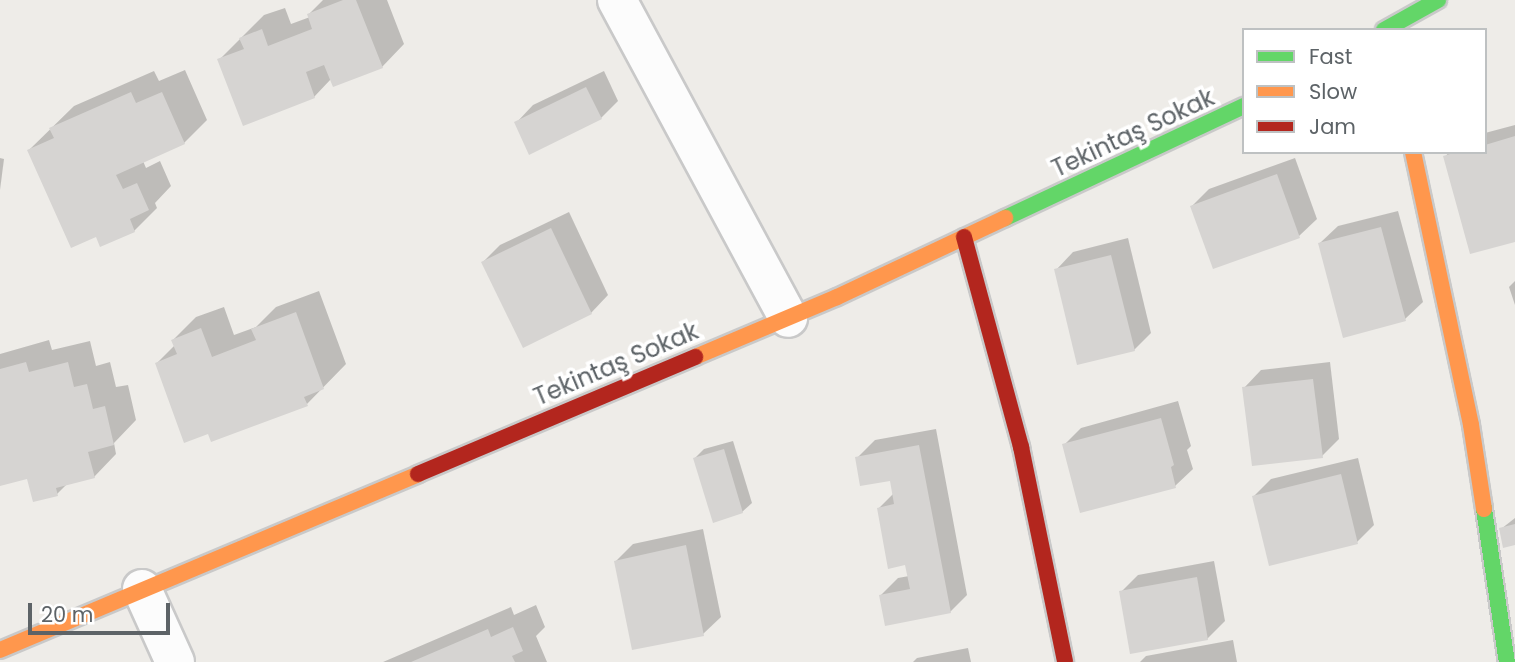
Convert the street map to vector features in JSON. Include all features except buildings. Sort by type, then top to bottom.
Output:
[{"type":"street","points":[[617,0],[788,318]]},
{"type":"street","points":[[1388,28],[1438,0]]},
{"type":"street","name":"Tekintaş Sokak","points":[[0,650],[788,318],[1242,107]]},
{"type":"street","points":[[1413,154],[1471,425],[1507,662]]},
{"type":"street","points":[[964,237],[1021,447],[1065,662]]},
{"type":"street","points":[[142,589],[176,662]]},
{"type":"traffic: fast","points":[[1388,28],[1438,0]]},
{"type":"traffic: fast","points":[[1005,218],[1242,107]]},
{"type":"traffic: fast","points":[[1484,509],[1507,662]]},
{"type":"traffic: slow","points":[[1413,154],[1471,425],[1484,509]]},
{"type":"traffic: slow","points":[[695,357],[837,297],[1005,218]]},
{"type":"traffic: slow","points":[[0,650],[418,474]]},
{"type":"traffic: jam","points":[[964,237],[1021,447],[1065,662]]},
{"type":"traffic: jam","points":[[418,474],[695,357]]}]
